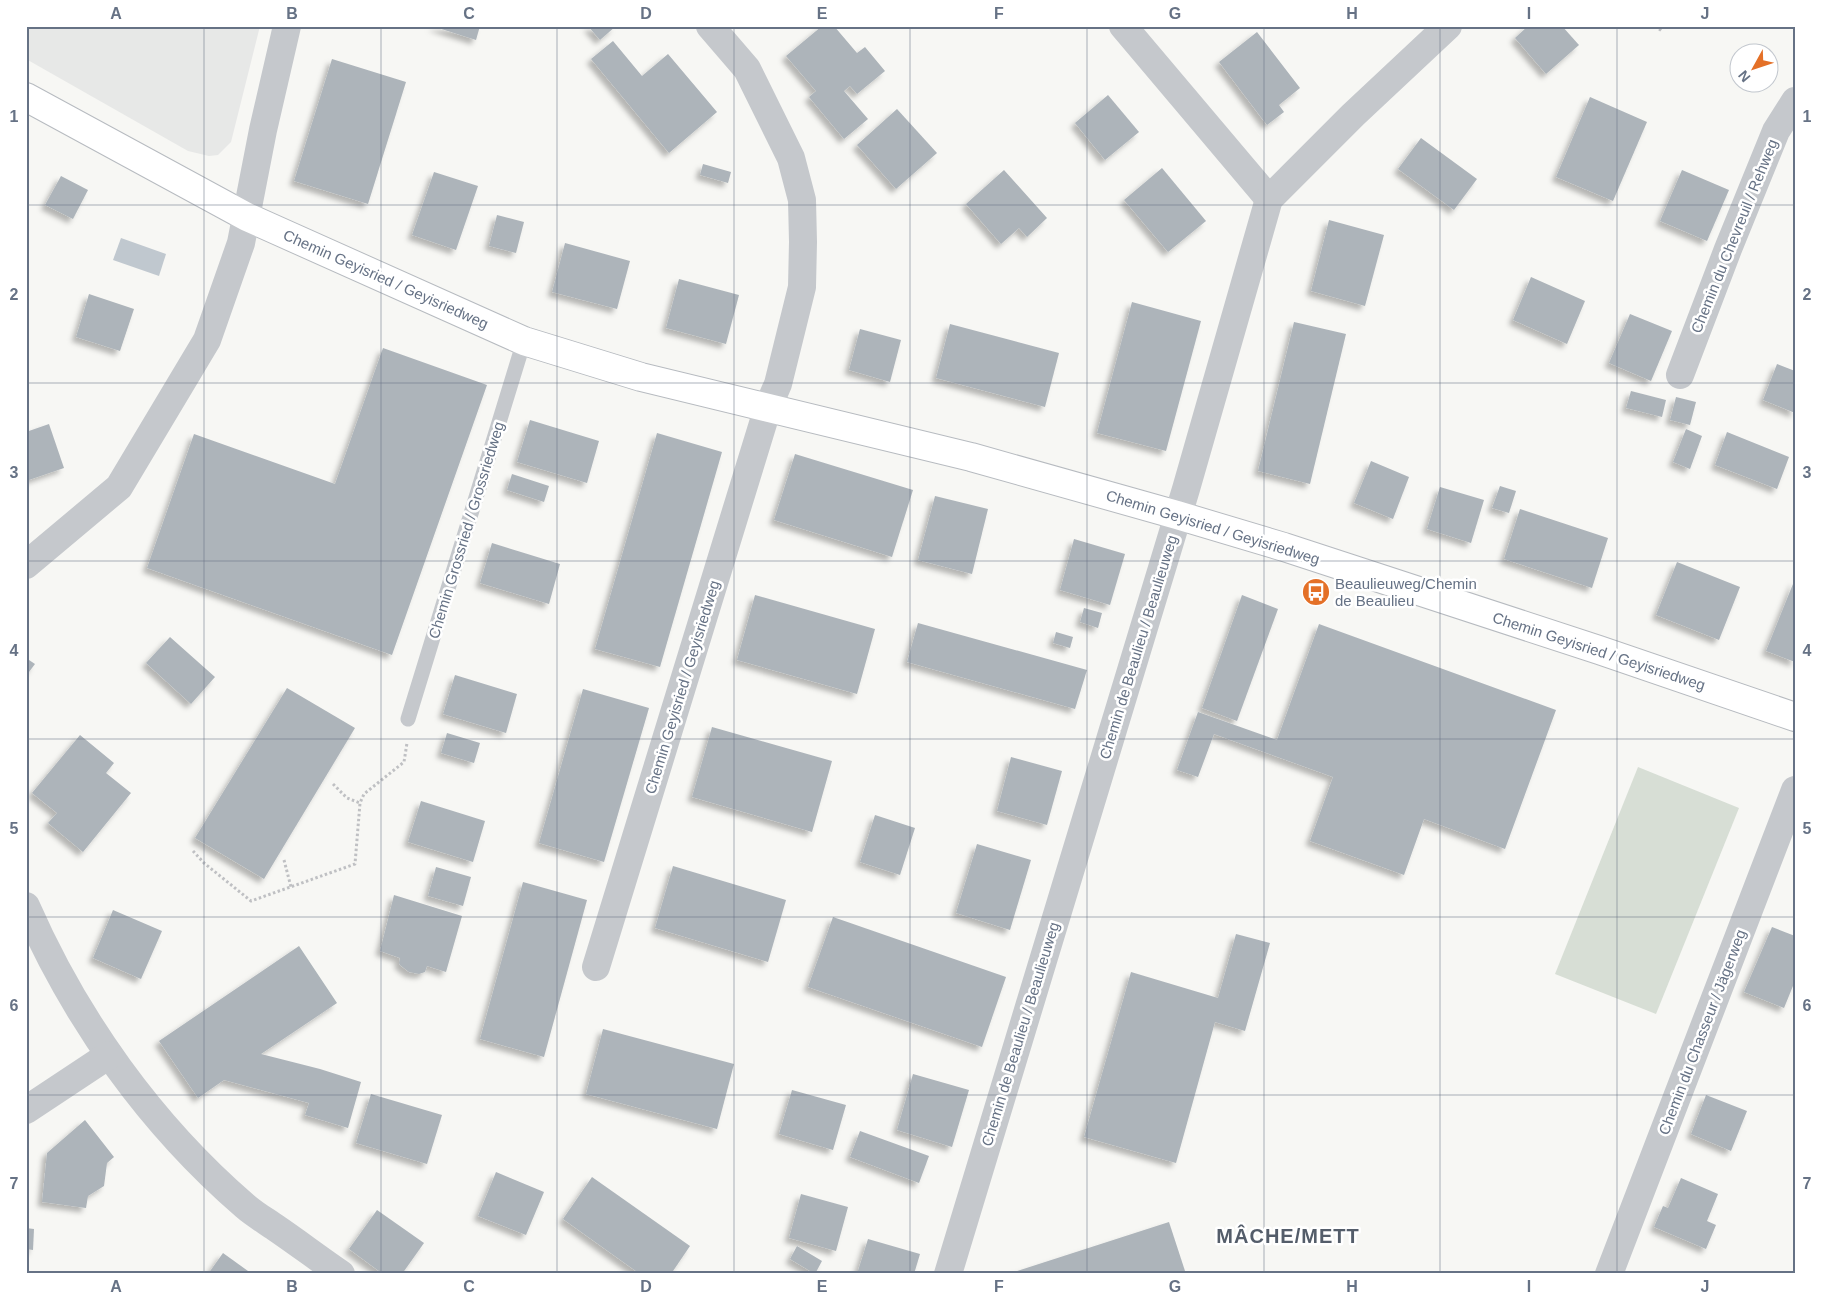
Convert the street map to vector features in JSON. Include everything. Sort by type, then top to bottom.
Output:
[{"type":"street","points":[[26,565],[119,487],[207,340],[240,245],[263,130],[287,26]]},
{"type":"street","points":[[710,26],[747,69],[791,158],[802,200],[804,242],[802,287],[778,384],[768,407]]},
{"type":"street","points":[[1124,26],[1270,200]]},
{"type":"street","name":"Chemin de Beaulieu / Beaulieuweg","points":[[948,1274],[1177,516],[1270,200],[1353,115],[1448,26]]},
{"type":"street","name":"Chemin Geyisried / Geyisriedweg","points":[[26,97],[247,216],[524,341],[641,377],[971,457],[1284,547],[1590,647],[1795,717]]},
{"type":"street","name":"Chemin du Chevreuil / Rehweg","points":[[1680,375],[1776,131],[1795,101]]},
{"type":"street","name":"Chemin Geyisried / Geyisriedweg","points":[[596,968],[768,407]]},
{"type":"street","name":"Chemin du Chasseur / Jägerweg","points":[[1609,1274],[1795,790]]},
{"type":"street","points":[[26,906],[61,975],[109,1055],[158,1118],[191,1156],[246,1208],[341,1274]]},
{"type":"street","points":[[26,1110],[109,1055]]},
{"type":"lane","name":"Chemin Grossried / Grossriedweg","points":[[408,719],[524,341]]},
{"type":"path","points":[[1655,26],[1662,31]]},
{"type":"path","points":[[193,851],[204,863],[251,901],[355,864],[360,802],[364,794],[404,762],[408,738],[408,719]]},
{"type":"path","points":[[333,784],[347,798],[360,802]]},
{"type":"path","points":[[284,860],[291,887]]},
{"type":"shaded area","points":[[26,26],[260,26],[231,142],[218,155],[209,156],[188,151],[26,59]]},
{"type":"shaded area","points":[[121,238],[166,254],[159,276],[113,260]]},
{"type":"shaded area","points":[[1638,767],[1739,808],[1656,1014],[1555,974]]},
{"type":"building","points":[[432,26],[480,26],[476,40]]},
{"type":"building","points":[[588,26],[616,26],[600,40]]},
{"type":"building","points":[[822,26],[834,26],[857,53],[865,47],[885,71],[857,94],[850,86],[844,91],[868,119],[844,139],[809,97],[816,91],[786,56]]},
{"type":"building","points":[[1528,26],[1562,26],[1579,45],[1546,74],[1515,38]]},
{"type":"building","points":[[1257,32],[1300,88],[1279,105],[1284,112],[1267,125],[1219,62]]},
{"type":"building","points":[[613,41],[642,76],[668,54],[717,112],[669,153],[591,59]]},
{"type":"building","points":[[332,59],[406,82],[368,204],[294,181]]},
{"type":"building","points":[[1108,95],[1139,132],[1105,160],[1075,123]]},
{"type":"building","points":[[1590,97],[1647,122],[1613,201],[1556,177]]},
{"type":"building","points":[[897,109],[937,153],[896,189],[857,145]]},
{"type":"building","points":[[1421,138],[1477,179],[1454,210],[1398,169]]},
{"type":"building","points":[[703,164],[731,172],[728,183],[700,175]]},
{"type":"building","points":[[1162,168],[1206,221],[1168,252],[1124,200]]},
{"type":"building","points":[[1004,170],[1047,218],[1027,237],[1019,228],[1001,244],[966,204]]},
{"type":"building","points":[[1682,170],[1729,190],[1707,241],[1660,221]]},
{"type":"building","points":[[434,172],[478,186],[456,250],[412,235]]},
{"type":"building","points":[[61,176],[88,190],[73,219],[45,205]]},
{"type":"building","points":[[497,215],[524,222],[516,253],[489,246]]},
{"type":"building","points":[[1329,220],[1384,235],[1365,306],[1311,291]]},
{"type":"building","points":[[565,243],[630,261],[617,309],[552,292]]},
{"type":"building","points":[[1531,277],[1585,301],[1567,344],[1513,320]]},
{"type":"building","points":[[679,279],[739,295],[726,344],[666,328]]},
{"type":"building","points":[[89,294],[134,309],[120,351],[76,337]]},
{"type":"building","points":[[1132,302],[1201,321],[1166,451],[1097,433]]},
{"type":"building","points":[[1630,314],[1672,331],[1651,381],[1609,363]]},
{"type":"building","points":[[1294,322],[1346,334],[1310,484],[1258,471]]},
{"type":"building","points":[[950,324],[1059,353],[1045,407],[936,378]]},
{"type":"building","points":[[860,329],[901,340],[890,382],[849,370]]},
{"type":"building","points":[[383,348],[487,385],[392,655],[147,568],[194,434],[335,484]]},
{"type":"building","points":[[1777,364],[1795,371],[1795,413],[1763,400]]},
{"type":"building","points":[[1631,391],[1666,400],[1662,417],[1626,408]]},
{"type":"building","points":[[1676,397],[1696,402],[1690,425],[1670,420]]},
{"type":"building","points":[[530,420],[599,441],[587,483],[517,462]]},
{"type":"building","points":[[49,424],[64,468],[26,481],[26,432]]},
{"type":"building","points":[[1686,429],[1702,436],[1690,469],[1673,462]]},
{"type":"building","points":[[1727,432],[1789,457],[1777,489],[1715,465]]},
{"type":"building","points":[[657,433],[722,452],[660,667],[595,649]]},
{"type":"building","points":[[795,454],[913,490],[892,557],[774,520]]},
{"type":"building","points":[[1371,461],[1409,477],[1393,519],[1354,503]]},
{"type":"building","points":[[512,474],[549,486],[544,502],[507,490]]},
{"type":"building","points":[[1500,486],[1516,491],[1509,513],[1492,508]]},
{"type":"building","points":[[1440,487],[1484,500],[1471,543],[1427,529]]},
{"type":"building","points":[[935,496],[988,509],[972,574],[918,560]]},
{"type":"building","points":[[1520,509],[1608,538],[1592,588],[1504,559]]},
{"type":"building","points":[[1074,539],[1125,554],[1110,605],[1060,590]]},
{"type":"building","points":[[492,543],[560,564],[549,604],[480,583]]},
{"type":"building","points":[[1677,562],[1740,587],[1719,640],[1656,615]]},
{"type":"building","points":[[1795,579],[1795,662],[1766,651]]},
{"type":"building","points":[[755,595],[875,629],[857,694],[737,660]]},
{"type":"building","points":[[1242,595],[1278,609],[1237,721],[1202,708]]},
{"type":"building","points":[[1084,608],[1102,613],[1098,628],[1080,622]]},
{"type":"building","points":[[918,623],[1087,670],[1075,709],[907,662]]},
{"type":"building","points":[[1319,624],[1556,710],[1505,849],[1424,819],[1404,875],[1310,841],[1333,777],[1214,734],[1198,777],[1177,770],[1198,712],[1277,740]]},
{"type":"building","points":[[1056,632],[1073,637],[1070,648],[1053,643]]},
{"type":"building","points":[[170,637],[215,677],[191,704],[146,663]]},
{"type":"building","points":[[26,658],[35,664],[26,676]]},
{"type":"building","points":[[455,675],[517,694],[506,733],[443,714]]},
{"type":"building","points":[[287,688],[355,728],[264,879],[195,838]]},
{"type":"building","points":[[583,689],[649,708],[604,862],[539,843]]},
{"type":"building","points":[[712,727],[832,761],[812,832],[692,797]]},
{"type":"building","points":[[447,733],[480,743],[474,763],[441,753]]},
{"type":"building","points":[[80,735],[114,763],[106,773],[131,793],[83,852],[48,823],[57,813],[32,793]]},
{"type":"building","points":[[1011,757],[1062,771],[1047,825],[997,811]]},
{"type":"building","points":[[421,801],[485,821],[473,862],[408,842]]},
{"type":"building","points":[[875,815],[915,828],[900,875],[860,862]]},
{"type":"building","points":[[977,844],[1031,860],[1010,930],[956,913]]},
{"type":"building","points":[[673,866],[786,900],[768,962],[655,928]]},
{"type":"building","points":[[436,867],[471,877],[463,906],[428,896]]},
{"type":"building","points":[[523,882],[587,900],[544,1057],[480,1039]]},
{"type":"building","points":[[394,895],[462,916],[446,972],[427,966],[425,972],[419,974],[409,972],[400,965],[400,958],[380,951]]},
{"type":"building","points":[[113,910],[162,931],[141,979],[93,958]]},
{"type":"building","points":[[833,917],[1006,977],[982,1047],[808,987]]},
{"type":"building","points":[[1772,927],[1795,936],[1795,981],[1784,1008],[1744,992]]},
{"type":"building","points":[[1236,934],[1270,943],[1245,1031],[1215,1022],[1176,1163],[1084,1137],[1131,972],[1218,998]]},
{"type":"building","points":[[299,946],[337,1003],[261,1054],[361,1082],[348,1128],[305,1115],[309,1103],[224,1080],[198,1098],[159,1041]]},
{"type":"building","points":[[603,1029],[734,1064],[717,1129],[586,1094]]},
{"type":"building","points":[[913,1074],[969,1090],[952,1147],[897,1130]]},
{"type":"building","points":[[792,1090],[846,1105],[833,1150],[779,1134]]},
{"type":"building","points":[[371,1094],[442,1115],[427,1164],[356,1143]]},
{"type":"building","points":[[1706,1095],[1747,1111],[1731,1151],[1691,1134]]},
{"type":"building","points":[[85,1120],[114,1157],[107,1163],[104,1186],[88,1196],[86,1208],[42,1202],[47,1153]]},
{"type":"building","points":[[860,1131],[929,1156],[919,1183],[850,1157]]},
{"type":"building","points":[[496,1172],[544,1192],[526,1235],[478,1216]]},
{"type":"building","points":[[592,1177],[690,1246],[671,1274],[640,1274],[563,1219]]},
{"type":"building","points":[[1681,1178],[1718,1194],[1707,1221],[1716,1225],[1706,1249],[1654,1227],[1663,1206],[1668,1208]]},
{"type":"building","points":[[801,1194],[848,1207],[836,1251],[789,1238]]},
{"type":"building","points":[[377,1210],[424,1243],[402,1274],[383,1274],[349,1249]]},
{"type":"building","points":[[1169,1222],[1186,1274],[1011,1274],[1011,1273]]},
{"type":"building","points":[[26,1228],[34,1229],[33,1250],[26,1249]]},
{"type":"building","points":[[868,1239],[920,1254],[914,1274],[857,1274]]},
{"type":"building","points":[[797,1246],[822,1261],[815,1274],[790,1259]]},
{"type":"building","points":[[223,1253],[248,1271],[246,1274],[208,1274]]},
{"type":"place","name":"Beaulieuweg/Chemin de Beaulieu","points":[[1316,592]]},
{"type":"district","name":"MÂCHE/METT","points":[[1288,1236]]}]
